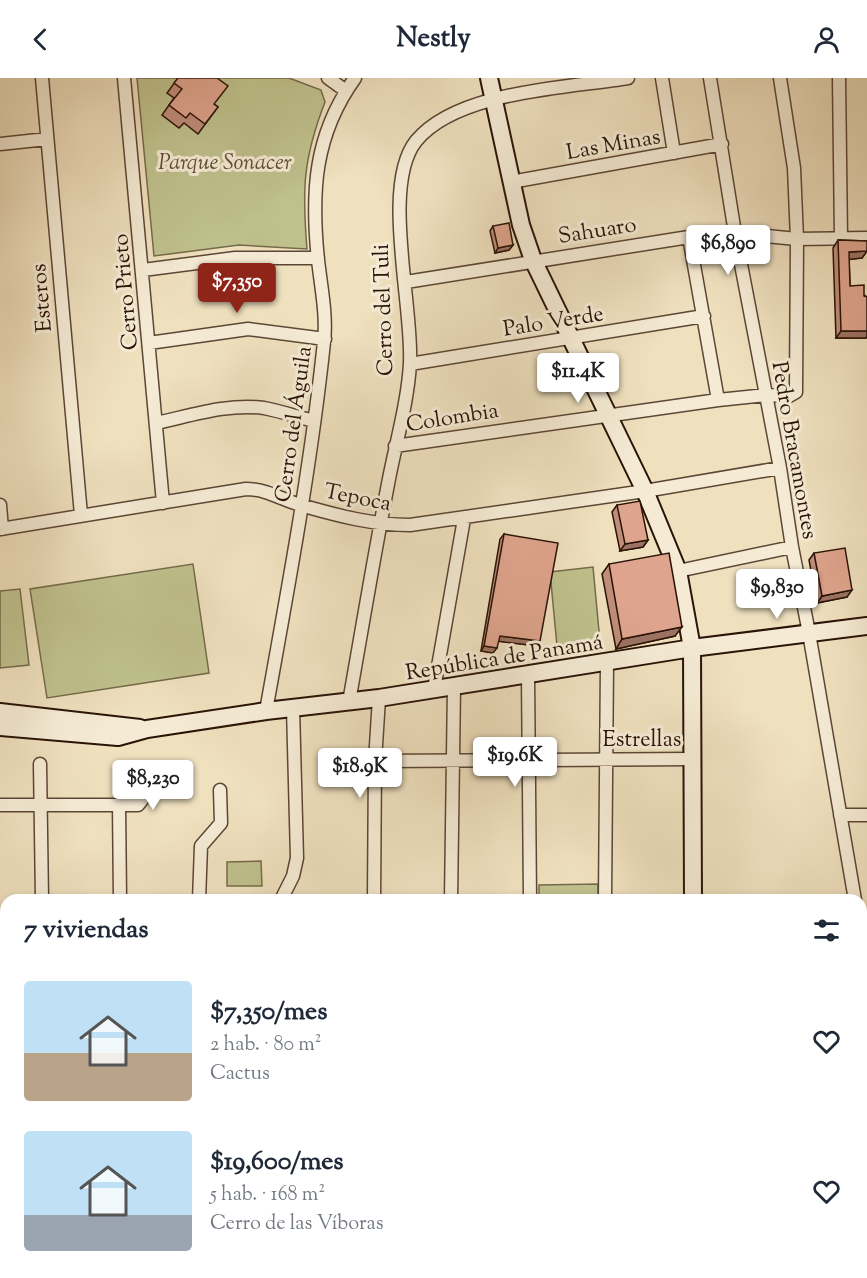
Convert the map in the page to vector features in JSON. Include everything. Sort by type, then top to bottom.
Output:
[{"type":"main road","points":[[489,78],[521,225],[533,260],[645,491],[678,571],[692,648],[693,894]]},
{"type":"main road","name":"República de Panamá","points":[[0,727],[118,737],[147,729],[266,711],[379,698],[692,648],[867,626]]},
{"type":"main road","name":"República de Panamá","points":[[0,712],[147,729]]},
{"type":"main road","points":[[0,719],[92,730],[122,725]]},
{"type":"street","name":"Esteros","points":[[42,78],[81,515]]},
{"type":"street","name":"Cerro Prieto","points":[[124,78],[164,503]]},
{"type":"street","points":[[328,78],[346,91]]},
{"type":"street","name":"Cerro del Águila","points":[[266,711],[302,506],[325,339],[318,258],[316,169],[333,111],[355,78]]},
{"type":"street","name":"Cerro del Tuli","points":[[349,702],[410,364],[406,282],[398,205],[402,168],[415,142],[435,123],[465,106],[494,99],[628,78]]},
{"type":"street","points":[[662,78],[674,153]]},
{"type":"street","name":"Pedro Bracamontes","points":[[710,78],[735,233],[780,468],[854,894]]},
{"type":"street","points":[[780,78],[794,168],[797,238]]},
{"type":"street","points":[[839,78],[841,238]]},
{"type":"street","points":[[0,144],[47,139]]},
{"type":"street","name":"Las Minas","points":[[511,183],[722,144]]},
{"type":"street","name":"Sahuaro","points":[[406,282],[689,237],[735,233],[797,238],[867,238]]},
{"type":"street","points":[[689,237],[718,400]]},
{"type":"street","name":"Colombia","points":[[395,446],[718,400],[766,394],[789,396],[797,387],[797,238]]},
{"type":"street","points":[[143,270],[235,258],[318,258]]},
{"type":"street","name":"Palo Verde","points":[[410,364],[704,316]]},
{"type":"street","points":[[150,343],[248,328],[325,339]]},
{"type":"street","points":[[156,423],[206,412],[249,407],[314,421]]},
{"type":"street","name":"Tepoca","points":[[1,529],[255,489],[302,506],[380,525],[410,525],[464,519],[780,468]]},
{"type":"street","points":[[0,505],[1,529]]},
{"type":"street","points":[[434,689],[464,519]]},
{"type":"street","points":[[678,571],[792,547]]},
{"type":"street","points":[[605,894],[607,662]]},
{"type":"street","points":[[528,676],[530,894]]},
{"type":"street","points":[[451,894],[454,686]]},
{"type":"street","points":[[374,894],[375,761],[379,698]]},
{"type":"street","points":[[284,894],[296,868],[293,708]]},
{"type":"street","name":"Estrellas","points":[[375,761],[692,759]]},
{"type":"street","points":[[40,764],[42,894]]},
{"type":"street","points":[[0,805],[141,803],[145,772]]},
{"type":"street","points":[[199,894],[201,846],[221,823],[220,790]]},
{"type":"street","points":[[119,804],[120,894]]},
{"type":"street","points":[[840,815],[867,815]]},
{"type":"green space","name":"Parque Sonacer","points":[[137,78],[289,78],[321,90],[325,102],[312,141],[306,174],[307,249],[239,245],[154,256]]},
{"type":"green space","points":[[193,564],[209,673],[47,698],[30,589]]},
{"type":"green space","points":[[593,567],[600,642],[557,646],[550,572]]},
{"type":"green space","points":[[20,589],[29,665],[0,668],[0,591]]},
{"type":"green space","points":[[261,861],[262,886],[227,886],[227,862]]},
{"type":"green space","points":[[598,884],[598,894],[539,894],[539,885]]},
{"type":"building","points":[[178,78],[217,78],[228,86],[214,104],[218,107],[205,124],[190,113],[186,118],[169,105],[182,89],[174,83]]},
{"type":"building","points":[[509,223],[513,245],[498,248],[493,226]]},
{"type":"building","points":[[838,240],[867,241],[867,251],[849,252],[850,286],[864,285],[864,296],[867,297],[867,331],[841,331]]},
{"type":"building","points":[[640,501],[648,540],[625,544],[617,505]]},
{"type":"building","points":[[504,534],[558,543],[540,641],[500,636],[497,648],[484,646]]},
{"type":"building","points":[[845,548],[852,590],[822,596],[814,553]]},
{"type":"building","points":[[669,553],[682,627],[622,639],[609,564]]}]
